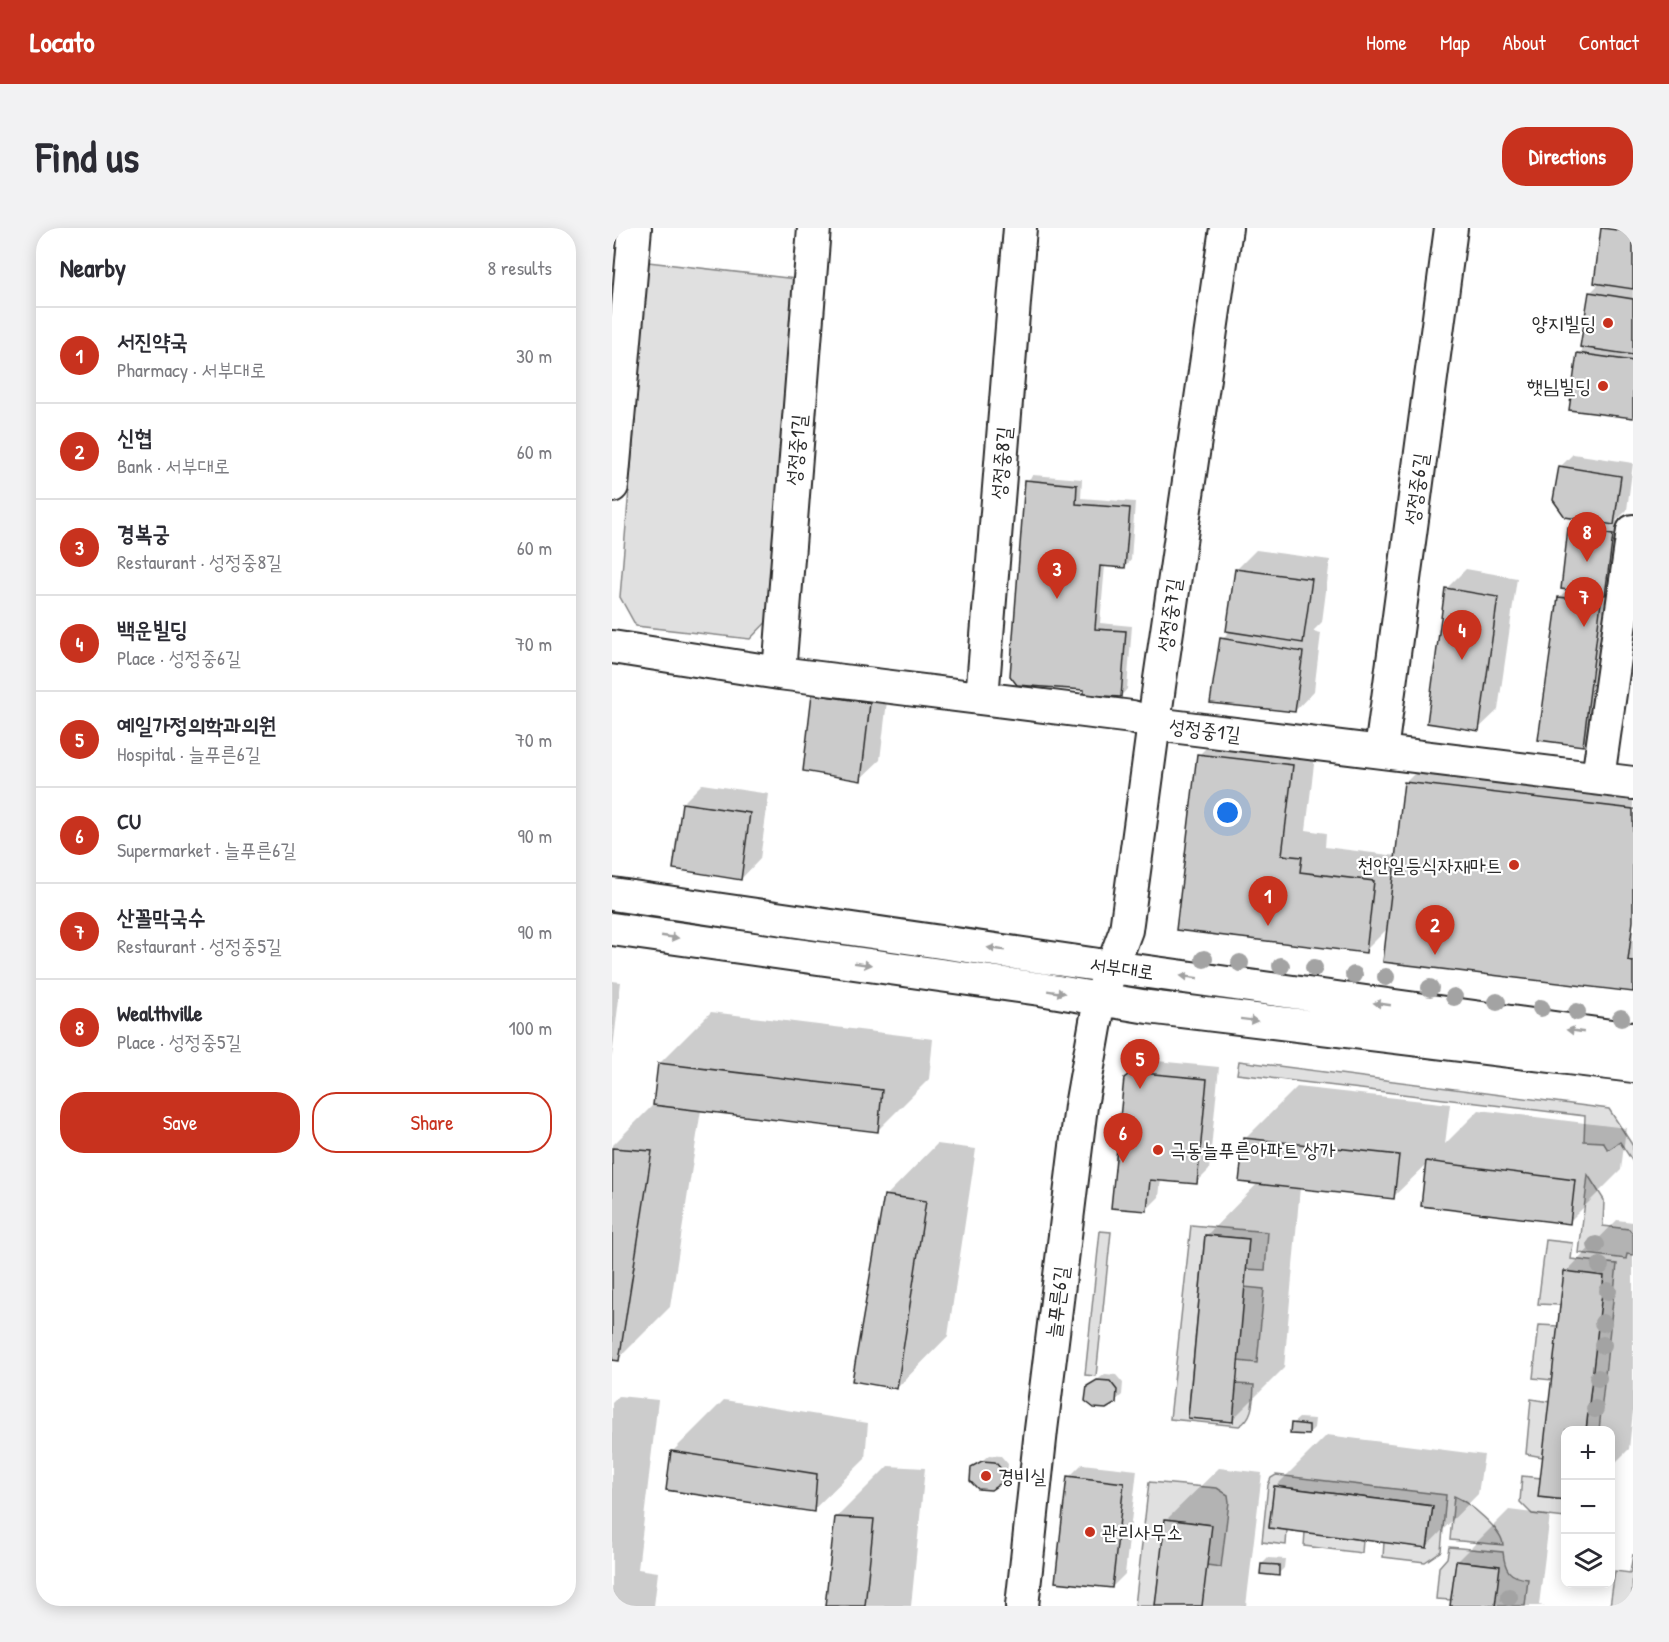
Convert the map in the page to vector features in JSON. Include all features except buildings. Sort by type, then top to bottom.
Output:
[{"type":"street","points":[[612,486],[635,228]]},
{"type":"street","name":"성정중1길","points":[[779,673],[814,228]]},
{"type":"street","name":"성정중8길","points":[[982,698],[1020,228]]},
{"type":"street","name":"성정중7길","points":[[1100,999],[1126,930],[1226,228]]},
{"type":"street","name":"성정중6길","points":[[1381,751],[1451,228]]},
{"type":"street","points":[[1598,778],[1633,531]]},
{"type":"street","name":"성정중1길","points":[[612,647],[779,673],[1132,717],[1155,724],[1633,783]]},
{"type":"street","name":"서부대로","points":[[612,894],[1112,967],[1633,1039]]},
{"type":"street","name":"서부대로","points":[[612,929],[1160,1009],[1633,1066]]},
{"type":"street","name":"늘푸른6길","points":[[1022,1606],[1081,1106],[1100,999]]},
{"type":"shaded area","points":[[648,262],[796,279],[779,609],[750,639],[636,626],[620,597]]},
{"type":"shaded area","points":[[1239,1061],[1609,1109],[1633,1146],[1633,1162],[1620,1142],[1608,1150],[1603,1142],[1584,1141],[1585,1116],[1237,1074]]},
{"type":"shaded area","points":[[1588,1175],[1604,1200],[1603,1226],[1629,1229],[1633,1234],[1633,1255],[1627,1254],[1626,1259],[1579,1253]]},
{"type":"shaded area","points":[[1191,1225],[1268,1232],[1265,1270],[1246,1269],[1248,1239],[1205,1235],[1188,1417],[1236,1384],[1254,1385],[1250,1413],[1244,1423],[1239,1426],[1170,1419]]},
{"type":"shaded area","points":[[1100,1231],[1111,1232],[1096,1376],[1085,1375]]},
{"type":"shaded area","points":[[1546,1240],[1573,1243],[1571,1259],[1617,1264],[1599,1426],[1586,1426],[1603,1276],[1560,1305],[1538,1304]]},
{"type":"shaded area","points":[[1244,1287],[1264,1289],[1257,1363],[1238,1361]]},
{"type":"shaded area","points":[[1539,1325],[1558,1326],[1552,1380],[1533,1378]]},
{"type":"shaded area","points":[[1531,1399],[1550,1402],[1543,1457],[1526,1454]]},
{"type":"shaded area","points":[[1276,1475],[1446,1495],[1441,1551],[1425,1562],[1383,1557],[1384,1542],[1427,1548],[1433,1506],[1275,1486],[1269,1527],[1287,1530],[1286,1545],[1262,1542],[1268,1485],[1271,1478]]},
{"type":"shaded area","points":[[1522,1476],[1541,1478],[1539,1497],[1561,1500],[1561,1518],[1532,1514],[1520,1502]]},
{"type":"shaded area","points":[[1149,1482],[1217,1488],[1228,1495],[1229,1502],[1221,1567],[1207,1565],[1211,1525],[1166,1519],[1155,1606],[1135,1606]]},
{"type":"shaded area","points":[[1454,1496],[1476,1510],[1491,1524],[1503,1545],[1450,1540]]},
{"type":"shaded area","points":[[1305,1532],[1363,1540],[1362,1553],[1304,1546]]},
{"type":"shaded area","points":[[1449,1547],[1503,1552],[1509,1572],[1516,1577],[1528,1579],[1525,1606],[1495,1606],[1499,1566],[1457,1561],[1451,1600],[1436,1599],[1439,1567],[1447,1558]]},
{"type":"shaded area","points":[[1633,1554],[1632,1606],[1610,1606],[1613,1588],[1615,1588],[1615,1571],[1630,1573]]},
{"type":"place","name":"양지빌딩","points":[[1608,323]]},
{"type":"place","name":"햇님빌딩","points":[[1603,386]]},
{"type":"place","name":"Wealthville","points":[[1587,562]]},
{"type":"place","name":"경복궁","points":[[1057,599]]},
{"type":"place","name":"산꼴막국수","points":[[1584,627]]},
{"type":"place","name":"백운빌딩","points":[[1462,660]]},
{"type":"place","name":"천안일등식자재마트","points":[[1514,865]]},
{"type":"place","name":"서진약국","points":[[1268,926]]},
{"type":"place","name":"신협","points":[[1435,955]]},
{"type":"place","name":"예일가정의학과의원","points":[[1140,1089]]},
{"type":"place","name":"극동늘푸른아파트 상가","points":[[1158,1150]]},
{"type":"place","name":"CU","points":[[1123,1163]]},
{"type":"place","name":"경비실","points":[[986,1476]]},
{"type":"place","name":"관리사무소","points":[[1090,1532]]}]
